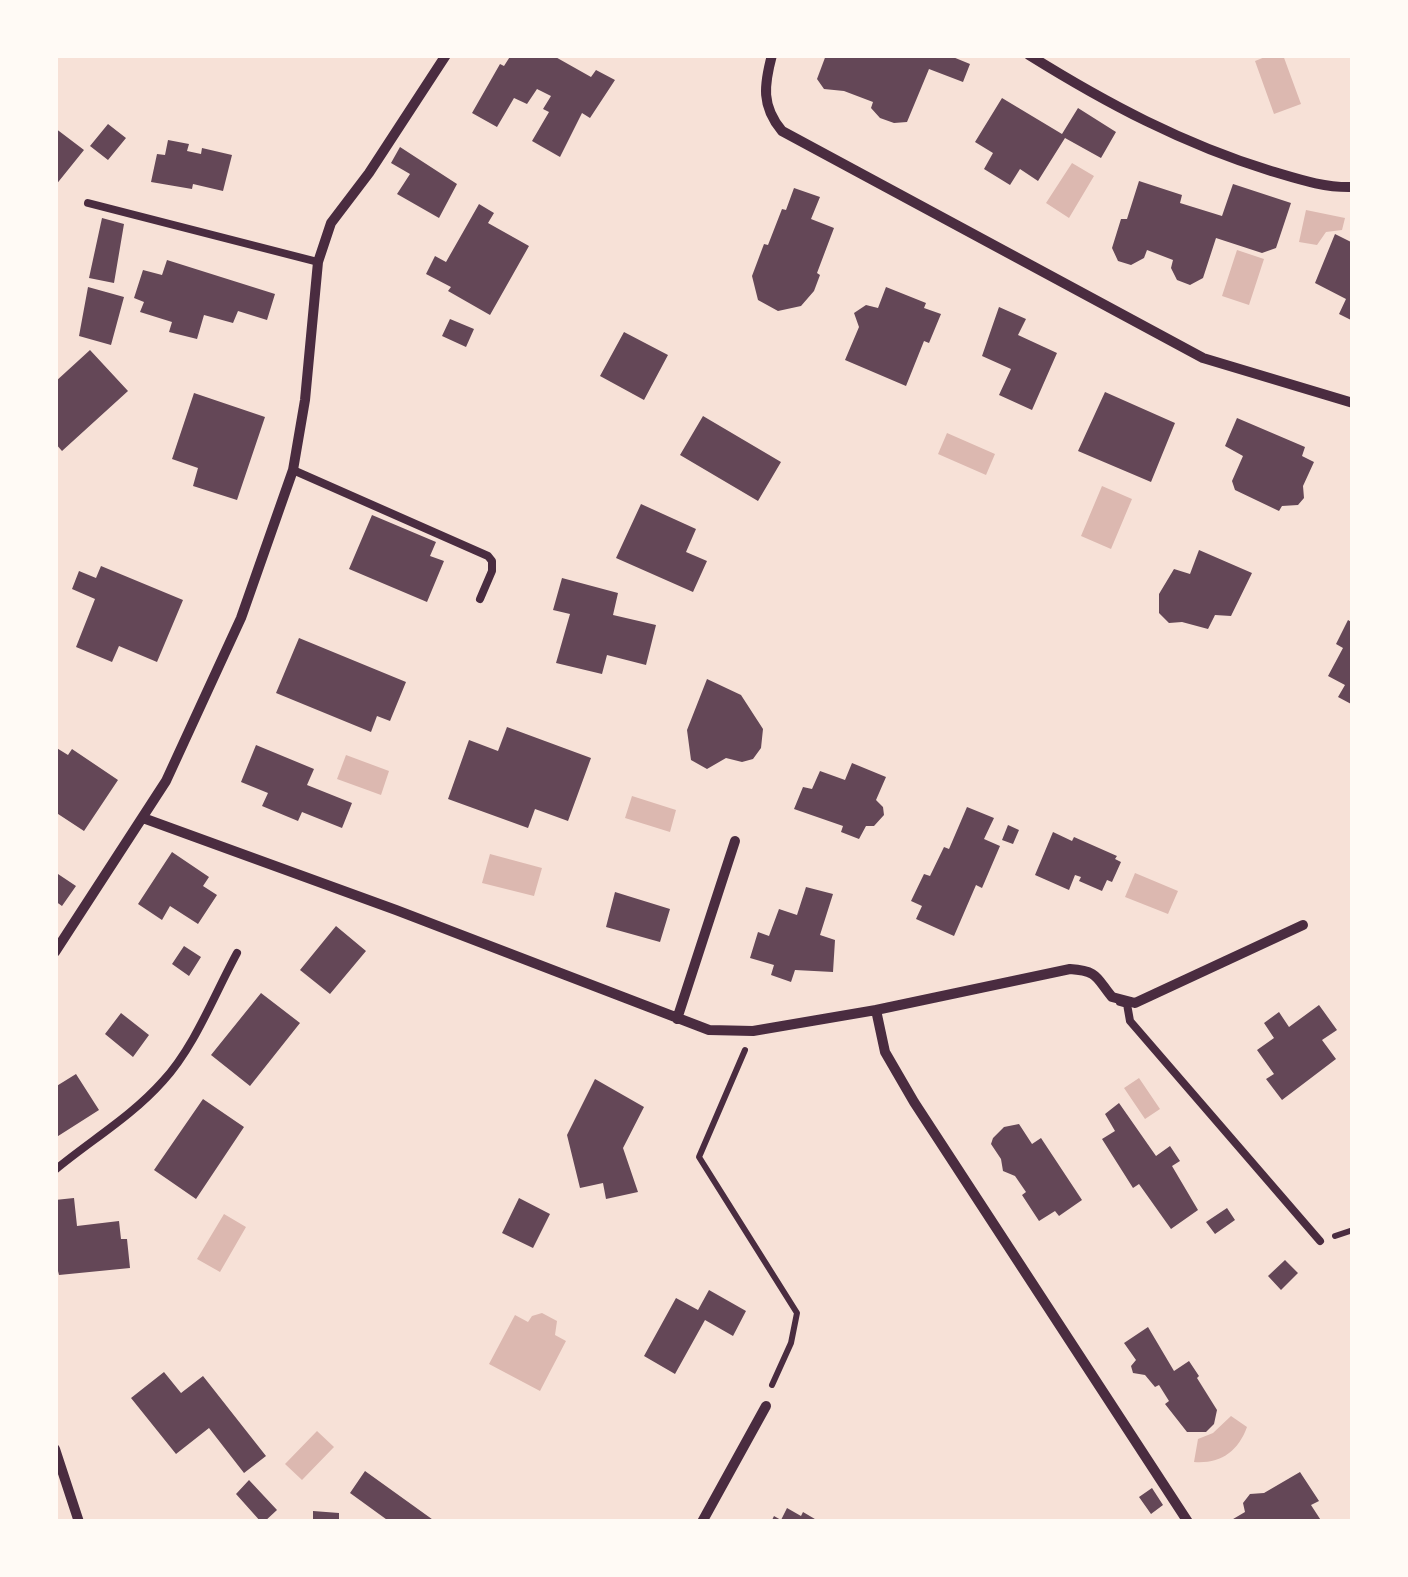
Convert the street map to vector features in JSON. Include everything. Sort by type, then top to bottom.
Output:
[{"type":"street","points":[[55,952],[166,781],[196,723],[241,618],[293,470],[305,400],[318,262],[331,224],[370,173],[446,55]]},
{"type":"street","points":[[772,55],[764,96],[782,131],[1204,358],[1353,403]]},
{"type":"street","points":[[1029,55],[1086,90],[1188,142],[1325,186],[1353,187]]},
{"type":"street","points":[[142,818],[709,1030],[753,1031],[1070,969],[1098,976],[1112,997],[1135,1003],[1303,925]]},
{"type":"street","points":[[677,1019],[735,840]]},
{"type":"street","points":[[876,1010],[885,1052],[914,1102],[1188,1522]]},
{"type":"street","points":[[702,1522],[766,1406]]},
{"type":"street","points":[[55,1449],[78,1522]]},
{"type":"lane","points":[[88,202],[318,262]]},
{"type":"lane","points":[[293,470],[488,556],[492,571],[480,599]]},
{"type":"lane","points":[[55,1170],[122,1120],[164,1080],[179,1061],[237,953]]},
{"type":"lane","points":[[1120,1002],[1126,1004],[1130,1021],[1320,1241]]},
{"type":"path","points":[[753,1031],[699,1157],[797,1313],[791,1343],[766,1406]]},
{"type":"shaded area","points":[[1283,55],[1301,104],[1274,114],[1255,61]]},
{"type":"shaded area","points":[[1072,163],[1094,176],[1069,218],[1046,203]]},
{"type":"shaded area","points":[[1306,210],[1345,218],[1342,230],[1326,232],[1317,245],[1299,242]]},
{"type":"shaded area","points":[[1237,250],[1264,259],[1249,305],[1222,296]]},
{"type":"shaded area","points":[[947,433],[995,454],[986,475],[938,454]]},
{"type":"shaded area","points":[[1102,486],[1132,499],[1111,549],[1081,536]]},
{"type":"shaded area","points":[[346,755],[389,771],[381,795],[337,779]]},
{"type":"shaded area","points":[[632,796],[676,810],[670,832],[625,818]]},
{"type":"shaded area","points":[[490,854],[542,868],[534,896],[482,883]]},
{"type":"shaded area","points":[[1135,873],[1178,891],[1168,914],[1125,897]]},
{"type":"shaded area","points":[[1139,1078],[1160,1109],[1145,1119],[1124,1088]]},
{"type":"shaded area","points":[[224,1214],[246,1227],[220,1272],[197,1259]]},
{"type":"shaded area","points":[[542,1313],[557,1321],[555,1335],[566,1341],[540,1391],[489,1364],[515,1315],[528,1322]]},
{"type":"shaded area","points":[[1231,1416],[1247,1427],[1239,1443],[1220,1458],[1194,1462],[1198,1439],[1213,1433]]},
{"type":"shaded area","points":[[317,1431],[334,1447],[302,1480],[285,1464]]},
{"type":"building","points":[[511,55],[552,55],[591,77],[596,70],[615,80],[590,118],[582,113],[560,157],[532,141],[549,112],[543,109],[551,96],[537,89],[527,104],[514,98],[497,127],[472,113],[500,64],[504,66]]},
{"type":"building","points":[[826,55],[948,55],[970,64],[963,82],[929,69],[907,122],[894,123],[880,118],[871,108],[873,102],[844,91],[824,89],[817,79]]},
{"type":"building","points":[[1002,98],[1062,134],[1078,108],[1116,132],[1101,158],[1065,138],[1038,181],[1020,169],[1010,185],[984,169],[993,153],[975,142]]},
{"type":"building","points":[[108,124],[126,138],[108,160],[90,146]]},
{"type":"building","points":[[55,128],[84,150],[55,186]]},
{"type":"building","points":[[168,140],[189,144],[187,151],[201,154],[202,148],[232,155],[223,191],[193,184],[192,189],[151,182],[157,154],[165,155]]},
{"type":"building","points":[[400,147],[457,184],[439,218],[397,194],[410,174],[391,163]]},
{"type":"building","points":[[1139,181],[1182,195],[1180,203],[1222,216],[1233,184],[1291,203],[1276,248],[1262,253],[1216,238],[1203,278],[1190,285],[1177,280],[1171,268],[1173,260],[1147,250],[1144,258],[1131,265],[1118,261],[1112,248],[1121,219],[1127,219]]},
{"type":"building","points":[[794,188],[820,197],[811,219],[834,228],[814,291],[801,306],[778,311],[758,300],[752,276]]},
{"type":"building","points":[[479,204],[494,213],[488,223],[529,246],[490,315],[426,274],[435,256],[446,262]]},
{"type":"building","points":[[102,218],[124,224],[114,283],[89,278]]},
{"type":"building","points":[[1335,234],[1353,243],[1353,321],[1339,314],[1346,299],[1315,283]]},
{"type":"building","points":[[167,260],[275,294],[267,320],[238,311],[233,323],[204,315],[197,339],[169,332],[172,322],[140,312],[144,302],[134,298],[143,270],[162,275]]},
{"type":"building","points":[[88,287],[124,297],[111,345],[79,336]]},
{"type":"building","points":[[886,287],[926,303],[924,308],[941,314],[929,343],[924,341],[906,386],[845,360],[859,327],[854,313],[866,305],[878,308]]},
{"type":"building","points":[[999,307],[1026,319],[1018,335],[1057,353],[1032,410],[999,395],[1011,369],[982,356]]},
{"type":"building","points":[[450,319],[474,329],[466,347],[442,336]]},
{"type":"building","points":[[624,332],[668,355],[644,400],[600,376]]},
{"type":"building","points":[[90,350],[128,391],[62,451],[55,443],[55,382]]},
{"type":"building","points":[[1105,392],[1175,423],[1151,482],[1078,451]]},
{"type":"building","points":[[194,393],[265,417],[237,500],[193,486],[198,468],[172,459]]},
{"type":"building","points":[[703,416],[781,462],[758,501],[680,455]]},
{"type":"building","points":[[1237,418],[1305,447],[1302,456],[1314,462],[1303,486],[1304,498],[1298,505],[1282,506],[1279,511],[1235,490],[1232,481],[1243,456],[1225,446]]},
{"type":"building","points":[[641,504],[696,529],[686,552],[707,561],[693,592],[616,558]]},
{"type":"building","points":[[372,515],[436,542],[430,556],[444,561],[427,602],[349,569]]},
{"type":"building","points":[[1199,550],[1252,573],[1231,616],[1215,615],[1208,629],[1169,623],[1159,613],[1159,594],[1174,569],[1190,574]]},
{"type":"building","points":[[101,566],[183,600],[157,662],[119,646],[112,662],[76,647],[95,599],[72,589],[79,571],[96,578]]},
{"type":"building","points":[[562,578],[618,593],[613,615],[656,625],[646,665],[607,655],[602,674],[556,663],[570,614],[553,610]]},
{"type":"building","points":[[1348,620],[1353,623],[1353,705],[1338,697],[1345,685],[1328,676],[1343,648],[1336,644]]},
{"type":"building","points":[[299,638],[406,682],[390,721],[377,716],[371,732],[276,693]]},
{"type":"building","points":[[707,679],[741,695],[763,729],[761,748],[753,759],[742,762],[726,758],[707,769],[691,760],[687,730]]},
{"type":"building","points":[[507,727],[591,758],[568,821],[535,809],[528,828],[448,799],[469,740],[498,751]]},
{"type":"building","points":[[256,745],[314,769],[307,785],[352,803],[342,828],[302,812],[298,821],[262,806],[268,793],[241,782]]},
{"type":"building","points":[[55,747],[68,755],[72,749],[118,780],[84,831],[55,812]]},
{"type":"building","points":[[852,763],[886,777],[876,800],[884,815],[874,826],[866,826],[859,839],[841,832],[843,826],[794,809],[803,787],[812,789],[820,771],[845,780]]},
{"type":"building","points":[[967,807],[994,818],[984,839],[1000,846],[982,888],[976,885],[954,936],[916,919],[922,906],[911,901],[924,874],[930,876],[944,847],[949,849]]},
{"type":"building","points":[[1008,825],[1019,830],[1013,844],[1002,840]]},
{"type":"building","points":[[1053,832],[1117,856],[1115,859],[1121,862],[1112,882],[1107,880],[1102,891],[1079,881],[1081,877],[1075,875],[1069,890],[1035,875]]},
{"type":"building","points":[[172,852],[209,877],[203,886],[217,895],[198,924],[170,906],[162,920],[138,904]]},
{"type":"building","points":[[55,872],[76,886],[62,906],[55,901]]},
{"type":"building","points":[[806,887],[833,894],[820,935],[835,940],[833,972],[795,970],[791,982],[771,975],[774,965],[750,958],[758,932],[769,936],[779,909],[797,915]]},
{"type":"building","points":[[615,892],[670,909],[660,942],[606,927]]},
{"type":"building","points":[[336,926],[366,951],[330,994],[300,970]]},
{"type":"building","points":[[184,946],[201,957],[189,976],[172,964]]},
{"type":"building","points":[[261,993],[300,1023],[250,1086],[211,1055]]},
{"type":"building","points":[[1319,1005],[1337,1030],[1322,1040],[1336,1059],[1282,1100],[1266,1079],[1274,1074],[1257,1050],[1274,1038],[1264,1023],[1279,1012],[1289,1027]]},
{"type":"building","points":[[121,1013],[149,1035],[133,1057],[105,1034]]},
{"type":"building","points":[[76,1074],[99,1110],[55,1138],[55,1087]]},
{"type":"building","points":[[595,1079],[644,1107],[623,1148],[638,1192],[606,1199],[603,1183],[580,1188],[567,1135]]},
{"type":"building","points":[[203,1099],[244,1127],[196,1199],[154,1170]]},
{"type":"building","points":[[1119,1103],[1156,1156],[1170,1146],[1180,1161],[1172,1166],[1198,1210],[1171,1229],[1139,1184],[1133,1188],[1102,1139],[1115,1131],[1105,1114]]},
{"type":"building","points":[[1019,1124],[1032,1144],[1041,1138],[1082,1200],[1059,1216],[1055,1211],[1039,1221],[1022,1195],[1026,1192],[1015,1176],[1003,1171],[1001,1159],[991,1144],[1004,1127]]},
{"type":"building","points":[[74,1198],[77,1226],[119,1221],[121,1239],[127,1239],[130,1268],[59,1275],[55,1259],[55,1200]]},
{"type":"building","points":[[519,1198],[550,1214],[533,1248],[502,1233]]},
{"type":"building","points":[[1227,1208],[1235,1220],[1215,1234],[1206,1222]]},
{"type":"building","points":[[1285,1260],[1298,1273],[1281,1290],[1268,1276]]},
{"type":"building","points":[[709,1290],[746,1311],[733,1336],[705,1320],[675,1374],[644,1356],[676,1298],[698,1310]]},
{"type":"building","points":[[1148,1327],[1174,1371],[1189,1361],[1199,1376],[1217,1410],[1214,1424],[1206,1432],[1187,1432],[1165,1404],[1169,1401],[1159,1385],[1155,1387],[1145,1375],[1133,1373],[1131,1366],[1136,1360],[1124,1343]]},
{"type":"building","points":[[164,1372],[181,1393],[203,1376],[266,1456],[244,1473],[209,1428],[176,1454],[131,1398]]},
{"type":"building","points":[[365,1471],[436,1522],[390,1522],[350,1493]]},
{"type":"building","points":[[1300,1472],[1319,1501],[1311,1505],[1322,1522],[1228,1522],[1245,1512],[1243,1503],[1250,1494],[1264,1493]]},
{"type":"building","points":[[249,1480],[277,1510],[264,1522],[236,1494]]},
{"type":"building","points":[[1152,1488],[1163,1505],[1151,1514],[1139,1497]]},
{"type":"building","points":[[787,1508],[820,1522],[771,1522],[774,1516],[781,1520]]},
{"type":"building","points":[[313,1511],[339,1513],[339,1522],[313,1522]]}]
